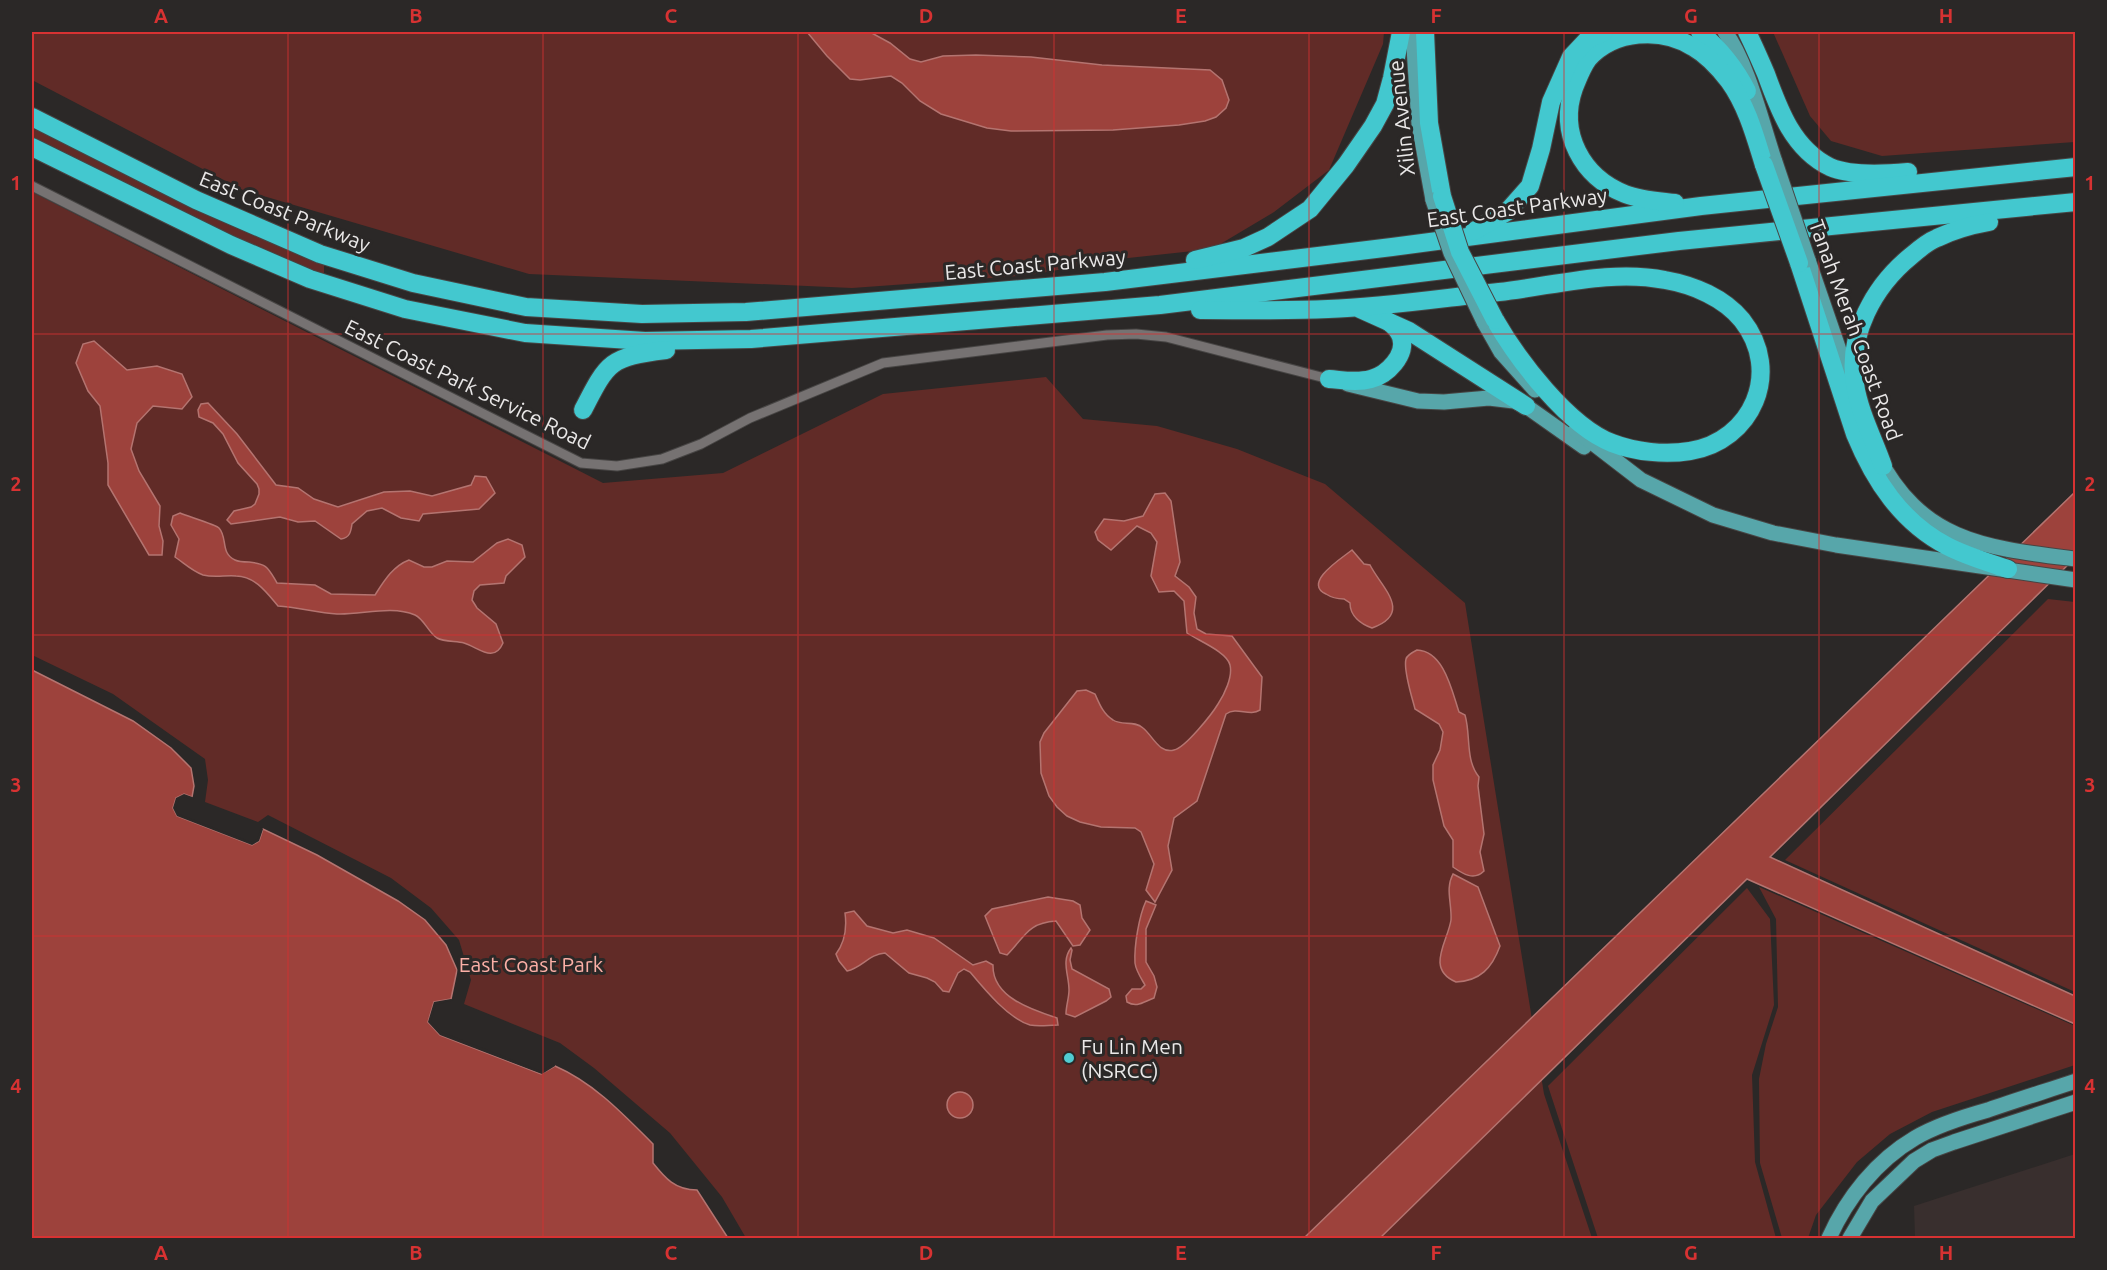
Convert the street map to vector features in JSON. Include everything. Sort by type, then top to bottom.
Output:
[{"type":"highway","points":[[1139,278],[1169,266],[1244,248],[1268,237],[1310,209],[1346,165],[1385,104],[1401,32]]},
{"type":"highway","points":[[1160,305],[1190,309],[1267,310],[1355,307],[1500,292],[1598,278],[1639,276],[1665,280],[1687,285],[1710,295],[1730,308],[1743,321],[1753,338],[1760,360],[1761,382],[1754,405],[1740,425],[1723,439],[1703,449],[1683,452],[1660,453],[1612,443],[1590,431],[1570,414],[1489,321],[1460,252],[1437,198],[1429,123],[1425,32]]},
{"type":"highway","points":[[1462,237],[1500,218],[1530,186],[1551,102],[1571,57],[1587,40],[1604,32]]},
{"type":"highway","points":[[1700,32],[1720,49],[1739,74],[1756,108]]},
{"type":"highway","points":[[1748,32],[1777,107],[1790,130],[1807,152],[1831,168],[1887,174],[2076,158]]},
{"type":"highway","points":[[1701,206],[1628,196],[1613,189],[1597,177],[1579,156],[1569,129],[1571,96],[1578,76],[1588,60],[1603,46],[1620,38],[1648,34],[1670,37],[1692,46],[1709,59],[1729,82],[1746,111],[1770,163],[1803,262],[1855,434],[1862,452],[1887,496],[1899,511],[1946,546],[2009,560]]},
{"type":"highway","name":"East Coast Parkway","points":[[32,117],[196,200],[320,254],[413,283],[526,307],[642,314],[746,312],[1139,278],[1701,206],[2076,167]]},
{"type":"highway","points":[[32,147],[231,245],[310,279],[405,309],[525,333],[645,341],[751,339]]},
{"type":"highway","points":[[127,195],[223,255]]},
{"type":"highway","points":[[583,410],[605,369],[627,356],[751,339],[1160,305],[1679,242],[2076,202]]},
{"type":"highway","points":[[1883,466],[1857,395],[1854,373],[1865,315],[1880,287],[1900,265],[1936,238],[1967,226],[2021,215],[2030,208]]},
{"type":"highway","points":[[1355,307],[1385,319],[1436,347],[1526,406]]},
{"type":"highway","points":[[1329,379],[1366,380],[1381,375],[1393,364],[1401,351],[1401,337],[1394,326],[1385,319]]},
{"type":"main road","name":"Xilin Avenue","points":[[1413,32],[1419,124],[1437,198]]},
{"type":"main road","points":[[1725,32],[1732,41],[1745,70],[1770,163]]},
{"type":"main road","name":"Tanah Merah Coast Road","points":[[1803,262],[1867,433],[1883,466],[1899,491],[1930,520],[1953,535],[1980,544],[2009,560],[2071,580]]},
{"type":"main road","name":"Tanah Merah Coast Road","points":[[1489,321],[1501,352],[1551,408],[1594,445],[1641,480],[1713,515],[1773,533],[1836,546],[2009,560],[2076,559]]},
{"type":"main road","points":[[1329,379],[1418,401],[1496,398],[1515,401],[1526,406],[1590,452],[1641,480]]},
{"type":"main road","points":[[1829,1239],[1847,1202],[1861,1185],[1896,1151],[1915,1138],[1968,1116],[2076,1081]]},
{"type":"main road","points":[[1850,1239],[1872,1201],[1914,1161],[1932,1150],[2076,1102]]},
{"type":"street","name":"East Coast Park Service Road","points":[[32,186],[581,463],[617,466],[662,459],[701,444],[750,418],[883,363],[1107,335],[1136,334],[1166,337],[1329,379]]},
{"type":"shaded area","points":[[807,32],[870,32],[890,43],[910,59],[921,62],[943,56],[976,55],[1031,57],[1102,65],[1210,70],[1222,80],[1229,100],[1226,108],[1216,117],[1179,125],[1113,130],[1011,131],[987,128],[941,114],[920,101],[902,83],[891,76],[850,79]]},
{"type":"shaded area","points":[[94,341],[127,370],[157,366],[182,374],[192,397],[182,409],[153,406],[137,423],[131,449],[139,471],[160,506],[159,526],[163,541],[162,555],[149,555],[108,485],[108,463],[100,406],[88,391],[76,363],[83,344]]},
{"type":"shaded area","points":[[208,403],[237,434],[276,485],[298,488],[314,499],[338,507],[384,492],[410,491],[432,496],[471,485],[475,476],[486,477],[495,493],[479,509],[423,514],[419,521],[401,518],[382,508],[367,511],[352,524],[348,536],[341,539],[315,521],[298,522],[280,517],[231,524],[227,520],[234,511],[255,504],[259,489],[238,463],[223,434],[213,423],[199,417],[198,410],[201,404]]},
{"type":"shaded area","points":[[2075,492],[2075,558],[1770,857],[2075,996],[2075,1024],[1747,879],[1380,1238],[1304,1238]]},
{"type":"shaded area","points":[[1165,493],[1171,501],[1180,562],[1175,576],[1189,587],[1196,597],[1194,613],[1197,629],[1206,634],[1232,636],[1262,677],[1260,710],[1256,712],[1234,711],[1226,714],[1197,801],[1174,818],[1168,846],[1172,870],[1155,902],[1146,890],[1154,864],[1141,832],[1135,828],[1101,827],[1067,816],[1049,796],[1041,773],[1040,742],[1044,733],[1077,691],[1086,690],[1095,694],[1104,712],[1110,718],[1120,723],[1139,726],[1147,731],[1160,747],[1169,751],[1179,748],[1198,730],[1223,696],[1231,670],[1228,660],[1218,651],[1187,633],[1184,601],[1174,591],[1159,592],[1151,576],[1157,542],[1151,533],[1137,526],[1111,550],[1098,540],[1095,532],[1104,519],[1124,521],[1143,516],[1155,494]]},
{"type":"shaded area","points":[[180,513],[219,528],[230,557],[238,561],[264,566],[277,583],[315,585],[331,594],[375,595],[385,579],[409,560],[424,567],[432,567],[447,561],[473,562],[497,543],[508,539],[522,545],[525,557],[506,576],[504,583],[480,585],[474,591],[472,600],[477,608],[496,624],[503,643],[499,649],[490,653],[464,643],[440,639],[418,617],[406,612],[337,614],[278,606],[260,586],[249,579],[236,576],[203,575],[175,557],[179,539],[171,525],[173,516]]},
{"type":"shaded area","points":[[1352,550],[1364,564],[1370,565],[1391,599],[1393,607],[1391,615],[1384,622],[1372,628],[1357,619],[1350,608],[1350,603],[1330,596],[1320,589],[1321,577]]},
{"type":"shaded area","points":[[1417,650],[1434,657],[1446,673],[1459,712],[1465,715],[1470,755],[1479,777],[1484,834],[1480,852],[1484,871],[1476,876],[1465,874],[1453,867],[1453,840],[1444,826],[1433,780],[1433,765],[1440,750],[1443,732],[1439,724],[1415,709],[1405,664],[1409,655]]},
{"type":"shaded area","points":[[32,670],[133,721],[171,748],[191,768],[194,786],[192,797],[184,794],[176,798],[173,808],[177,816],[252,845],[259,841],[263,829],[317,855],[398,901],[425,920],[446,945],[457,970],[451,999],[434,1002],[428,1022],[440,1035],[541,1074],[555,1066],[583,1081],[607,1100],[653,1144],[653,1163],[666,1178],[683,1188],[697,1190],[728,1238],[32,1238]]},
{"type":"shaded area","points":[[1453,874],[1478,887],[1500,946],[1493,961],[1484,972],[1472,979],[1456,982],[1442,970],[1440,962],[1451,920],[1449,891]]},
{"type":"shaded area","points":[[1048,897],[1073,901],[1080,905],[1082,918],[1090,930],[1080,945],[1073,946],[1056,921],[1046,922],[1027,932],[1007,955],[1000,953],[985,916],[992,909]]},
{"type":"shaded area","points":[[1146,901],[1156,905],[1146,929],[1146,962],[1157,987],[1154,998],[1134,1004],[1127,1002],[1126,996],[1132,989],[1141,989],[1145,985],[1136,969],[1135,956],[1139,923]]},
{"type":"shaded area","points":[[854,911],[867,926],[893,933],[907,930],[934,938],[973,965],[986,961],[993,965],[994,976],[1006,994],[1036,1011],[1057,1018],[1058,1025],[1034,1026],[1013,1016],[970,972],[964,969],[958,973],[949,992],[943,991],[935,982],[927,978],[909,973],[885,953],[874,956],[847,971],[836,954],[845,935],[845,913]]},
{"type":"shaded area","points":[[1071,948],[1072,969],[1109,989],[1111,997],[1075,1017],[1066,1014],[1069,990],[1066,958]]},
{"type":"shaded area","points":[[960,1092],[969,1096],[973,1105],[969,1114],[960,1118],[951,1114],[947,1105],[951,1096]]},
{"type":"shaded area","points":[[2075,1154],[2075,1238],[1915,1238],[1914,1206]]},
{"type":"green space","points":[[32,32],[1384,32],[1383,44],[1329,170],[1274,212],[1212,249],[1119,259],[1030,275],[852,288],[529,274],[243,190],[32,80]]},
{"type":"green space","points":[[1773,32],[2075,32],[2075,142],[1882,156],[1831,141],[1810,116]]},
{"type":"green space","points":[[32,125],[127,174],[324,265],[324,280],[32,139]]},
{"type":"green space","name":"East Coast Park","points":[[32,192],[603,483],[723,473],[883,394],[1046,377],[1083,419],[1157,426],[1237,449],[1325,484],[1465,603],[1544,1094],[1592,1238],[746,1238],[722,1197],[670,1133],[594,1068],[560,1043],[464,1004],[471,980],[459,940],[431,908],[391,878],[268,815],[258,822],[205,802],[208,780],[205,759],[113,694],[32,655]]},
{"type":"green space","points":[[2048,599],[2075,602],[2075,992],[1785,860]]},
{"type":"green space","points":[[1759,887],[2075,1026],[2075,1065],[1932,1112],[1890,1134],[1857,1162],[1816,1215],[1808,1238],[1782,1238],[1760,1163],[1759,1079],[1766,1044],[1778,1007],[1776,919]]},
{"type":"green space","points":[[1747,888],[1770,919],[1774,1005],[1752,1075],[1755,1162],[1776,1238],[1598,1238],[1548,1086]]},
{"type":"pier","points":[[184,794],[195,798],[192,800],[184,797],[179,800],[176,808],[179,814],[251,842],[257,839],[261,827],[263,829],[259,841],[252,845],[177,816],[173,808],[176,798]]},
{"type":"pier","points":[[454,1000],[436,1005],[431,1021],[442,1032],[541,1071],[555,1063],[555,1066],[542,1074],[440,1035],[428,1022],[434,1002]]},
{"type":"place","name":"Fu Lin Men (NSRCC)","points":[[1069,1058]]}]
